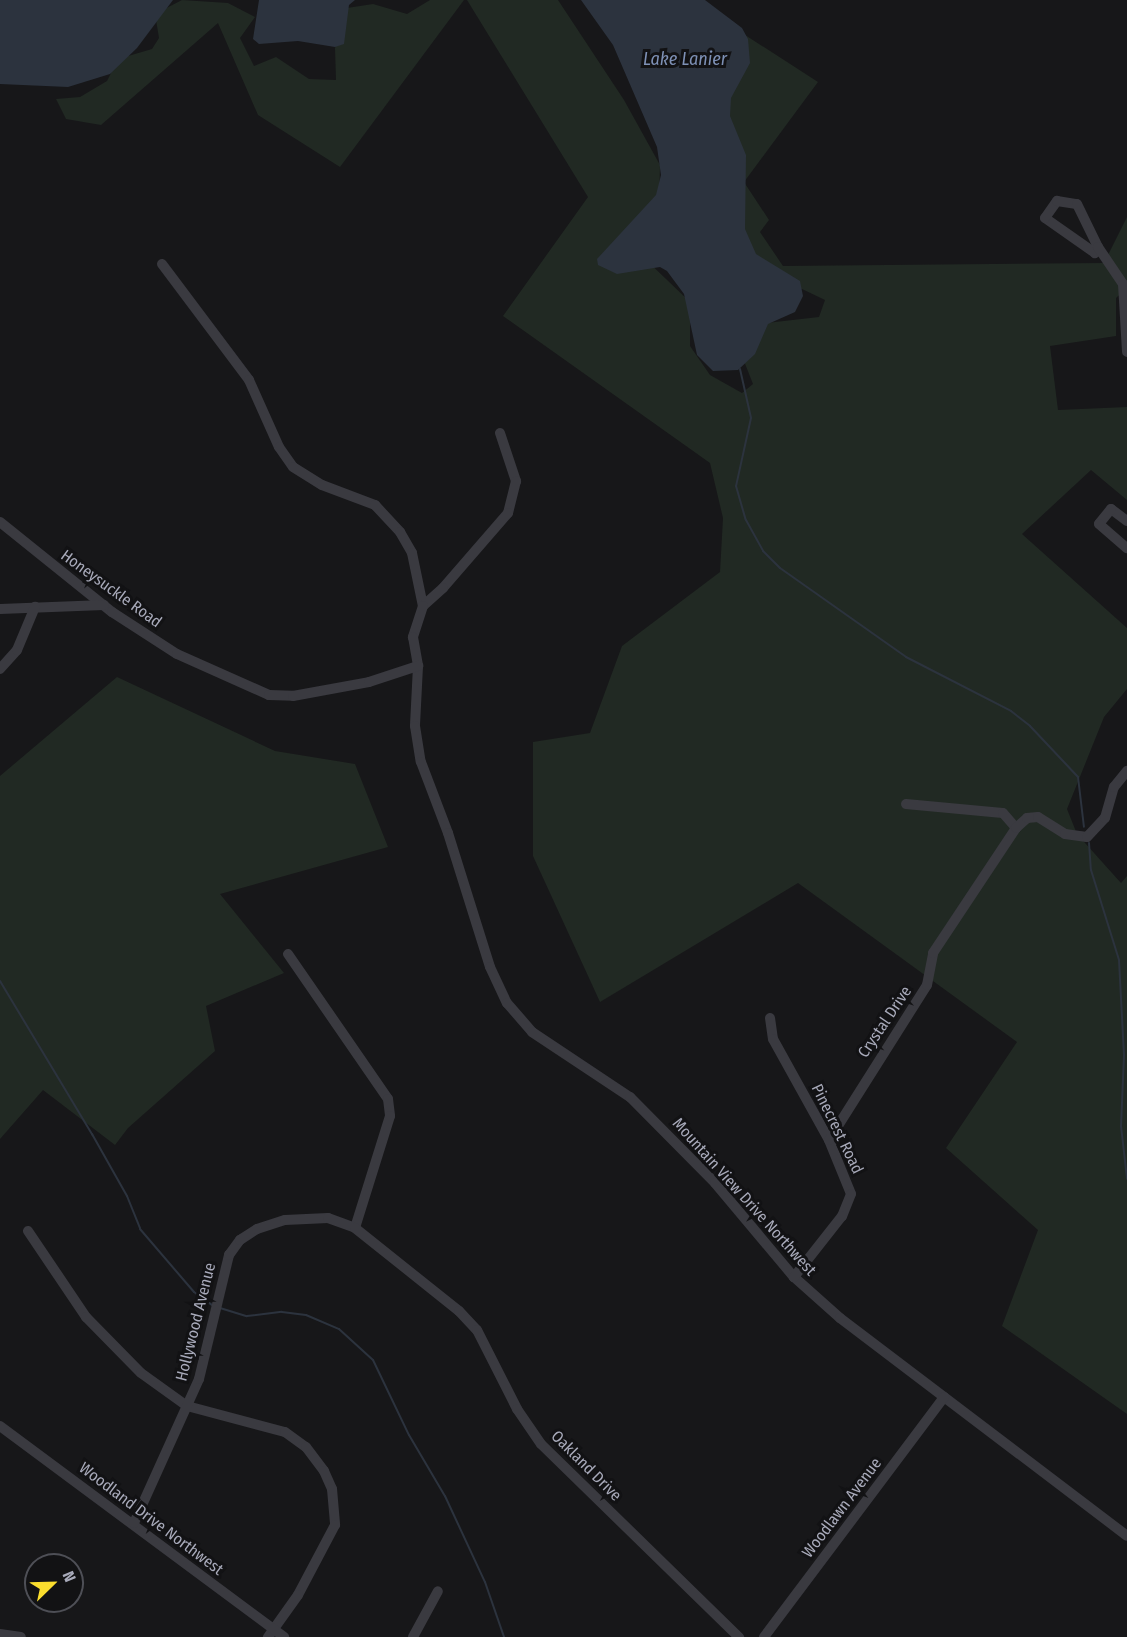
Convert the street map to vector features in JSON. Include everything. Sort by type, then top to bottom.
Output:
[{"type":"street","points":[[1098,247],[1095,253],[1045,218],[1057,201],[1077,204],[1098,247],[1123,284],[1127,352]]},
{"type":"street","points":[[162,264],[249,380],[279,447],[293,467],[322,485],[375,506],[400,532],[412,553],[423,606]]},
{"type":"street","points":[[423,606],[443,588],[508,513],[516,481],[500,433]]},
{"type":"street","points":[[1127,521],[1111,508],[1099,524],[1127,548]]},
{"type":"street","name":"Honeysuckle Road","points":[[0,522],[104,605],[177,654],[269,695],[293,696],[369,682],[418,666]]},
{"type":"street","points":[[0,609],[104,605]]},
{"type":"street","name":"Mountain View Drive Northwest","points":[[423,606],[413,637],[418,666],[415,726],[421,762],[448,833],[490,967],[507,1003],[532,1032],[630,1097],[715,1183],[794,1277],[840,1318],[1127,1536]]},
{"type":"street","points":[[0,669],[17,650],[35,607]]},
{"type":"street","points":[[906,804],[1003,813],[1016,828],[1027,818],[1038,817],[1065,834],[1087,837],[1105,818],[1114,787],[1127,771]]},
{"type":"street","name":"Crystal Drive","points":[[829,1140],[927,985],[933,953],[1016,828]]},
{"type":"street","points":[[288,954],[310,988],[379,1080],[388,1099],[390,1116],[355,1228]]},
{"type":"street","name":"Pinecrest Road","points":[[770,1018],[773,1039],[829,1140],[851,1194],[842,1216],[794,1277]]},
{"type":"street","name":"Hollywood Avenue","points":[[134,1523],[199,1379],[222,1272],[240,1240],[257,1229],[307,1217],[328,1218],[355,1228]]},
{"type":"street","name":"Oakland Drive","points":[[355,1228],[477,1330],[518,1408],[541,1444],[739,1637]]},
{"type":"street","points":[[28,1231],[86,1317],[141,1373],[187,1406],[285,1432],[306,1447],[332,1489],[334,1525],[298,1595],[271,1633]]},
{"type":"street","name":"Woodlawn Avenue","points":[[764,1637],[944,1397]]},
{"type":"street","name":"Woodland Drive Northwest","points":[[0,1426],[134,1523],[271,1633],[284,1637]]},
{"type":"street","points":[[412,1637],[438,1591]]},
{"type":"street","points":[[0,1634],[21,1637]]},
{"type":"shaded area","points":[[182,0],[228,3],[255,17],[240,38],[254,66],[276,57],[309,79],[336,80],[335,48],[347,8],[373,4],[407,14],[430,0],[464,0],[340,167],[258,115],[218,23],[101,125],[66,119],[56,99],[80,97],[107,81],[118,59],[152,49],[159,38],[155,14]]},
{"type":"shaded area","points":[[467,0],[558,0],[624,100],[660,165],[659,206],[641,255],[690,302],[690,346],[710,375],[742,393],[753,384],[740,351],[750,325],[819,317],[825,300],[802,289],[776,286],[753,272],[691,0],[818,82],[744,182],[769,220],[760,232],[783,266],[1104,263],[1127,217],[1127,288],[1116,298],[1116,336],[1050,346],[1058,410],[1127,407],[1127,500],[1091,470],[1022,534],[1127,628],[1127,689],[1104,717],[1067,809],[1077,834],[1121,883],[1127,876],[1127,1414],[1002,1326],[1038,1230],[946,1148],[1017,1042],[798,883],[600,1002],[533,856],[533,742],[590,733],[622,646],[720,572],[723,518],[710,463],[503,316],[588,197]]},
{"type":"shaded area","points":[[117,677],[275,751],[355,764],[388,847],[220,894],[284,973],[206,1006],[215,1051],[128,1128],[115,1145],[43,1090],[0,1139],[0,776]]},
{"type":"water","points":[[0,0],[173,0],[137,48],[110,74],[68,87],[0,84]]},
{"type":"water","points":[[259,0],[355,0],[349,5],[344,44],[335,47],[298,41],[259,44],[253,39]]},
{"type":"water","name":"Lake Lanier","points":[[581,0],[705,0],[742,28],[748,39],[750,63],[731,98],[730,116],[746,155],[745,229],[756,254],[800,281],[803,296],[795,312],[768,324],[755,354],[738,370],[713,371],[697,355],[684,294],[667,271],[660,267],[617,274],[598,265],[597,259],[656,195],[661,175],[657,147],[613,45]]},
{"type":"waterway","points":[[740,369],[751,418],[736,486],[746,520],[763,551],[780,568],[906,657],[1011,711],[1030,726],[1078,777],[1084,827]]},
{"type":"waterway","points":[[1089,843],[1091,870],[1119,960],[1124,1055],[1121,1126],[1127,1179]]},
{"type":"waterway","points":[[0,981],[92,1134],[127,1196],[140,1229],[194,1292],[212,1305]]},
{"type":"waterway","points":[[220,1308],[247,1316],[282,1312],[306,1315],[339,1329],[373,1360],[409,1435],[445,1496],[485,1582],[504,1637]]}]
